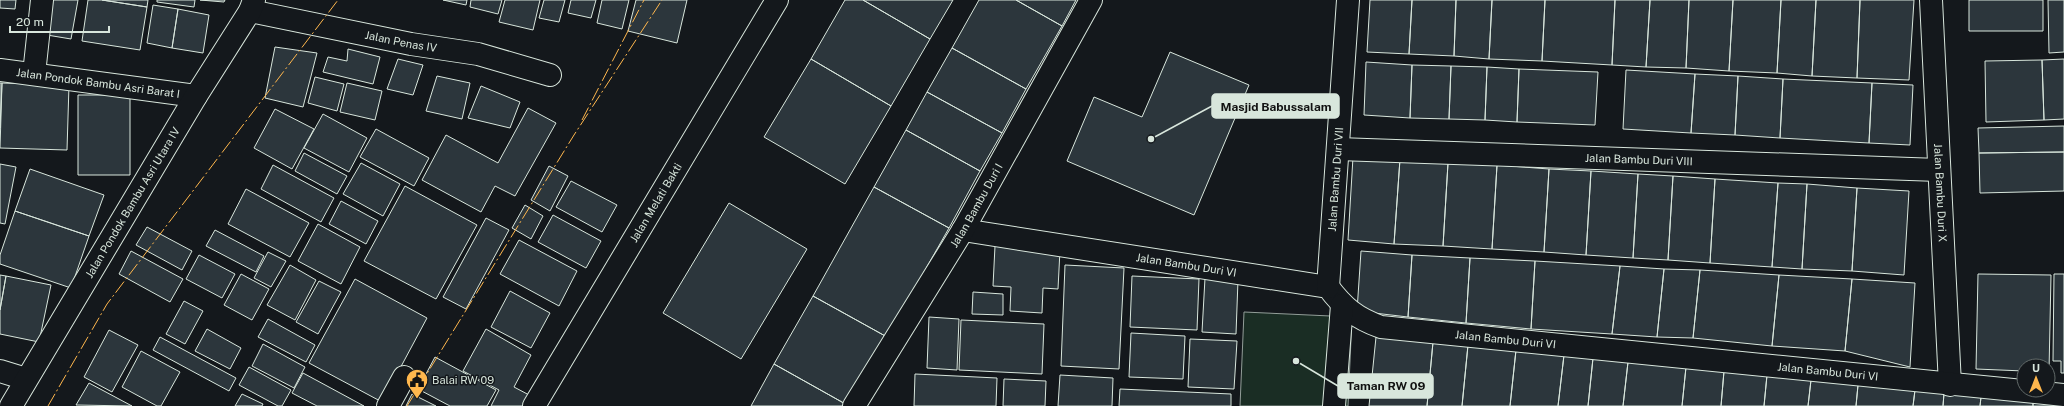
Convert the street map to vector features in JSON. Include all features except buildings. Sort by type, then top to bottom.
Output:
[{"type":"street","points":[[34,74],[42,0]]},
{"type":"street","name":"Jalan Melati Bakti","points":[[534,406],[777,0]]},
{"type":"street","name":"Jalan Bambu Duri I","points":[[854,406],[963,230],[1091,0]]},
{"type":"street","name":"Jalan Bambu Duri VII","points":[[1328,287],[1348,0]]},
{"type":"street","name":"Jalan Bambu Duri X","points":[[1931,0],[1950,385]]},
{"type":"street","name":"Jalan Penas IV","points":[[252,5],[411,44],[478,54],[550,75]]},
{"type":"street","name":"Jalan Pondok Bambu Asri Utara IV","points":[[10,406],[252,5]]},
{"type":"street","name":"Jalan Pondok Bambu Asri Barat I","points":[[0,70],[196,96]]},
{"type":"street","name":"Jalan Bambu Duri VIII","points":[[1338,149],[1939,170]]},
{"type":"street","name":"Jalan Bambu Duri VI","points":[[963,230],[1328,287],[1342,305],[1363,320],[1381,327],[1950,385],[2064,395]]},
{"type":"street","points":[[1334,406],[1342,305]]},
{"type":"street","points":[[0,371],[26,379]]},
{"type":"street","points":[[388,406],[404,377]]},
{"type":"green space","points":[[1244,312],[1352,317],[1348,406],[1240,406]]},
{"type":"power","points":[[48,406],[107,304],[338,0]]},
{"type":"power","points":[[582,120],[644,0]]},
{"type":"power","points":[[407,406],[574,135],[662,0]]},
{"type":"place","name":"Masjid Babussalam","points":[[1151,139]]},
{"type":"place","name":"Taman RW 09","points":[[1296,361]]},
{"type":"place","name":"Balai RW 09","points":[[417,400]]}]
